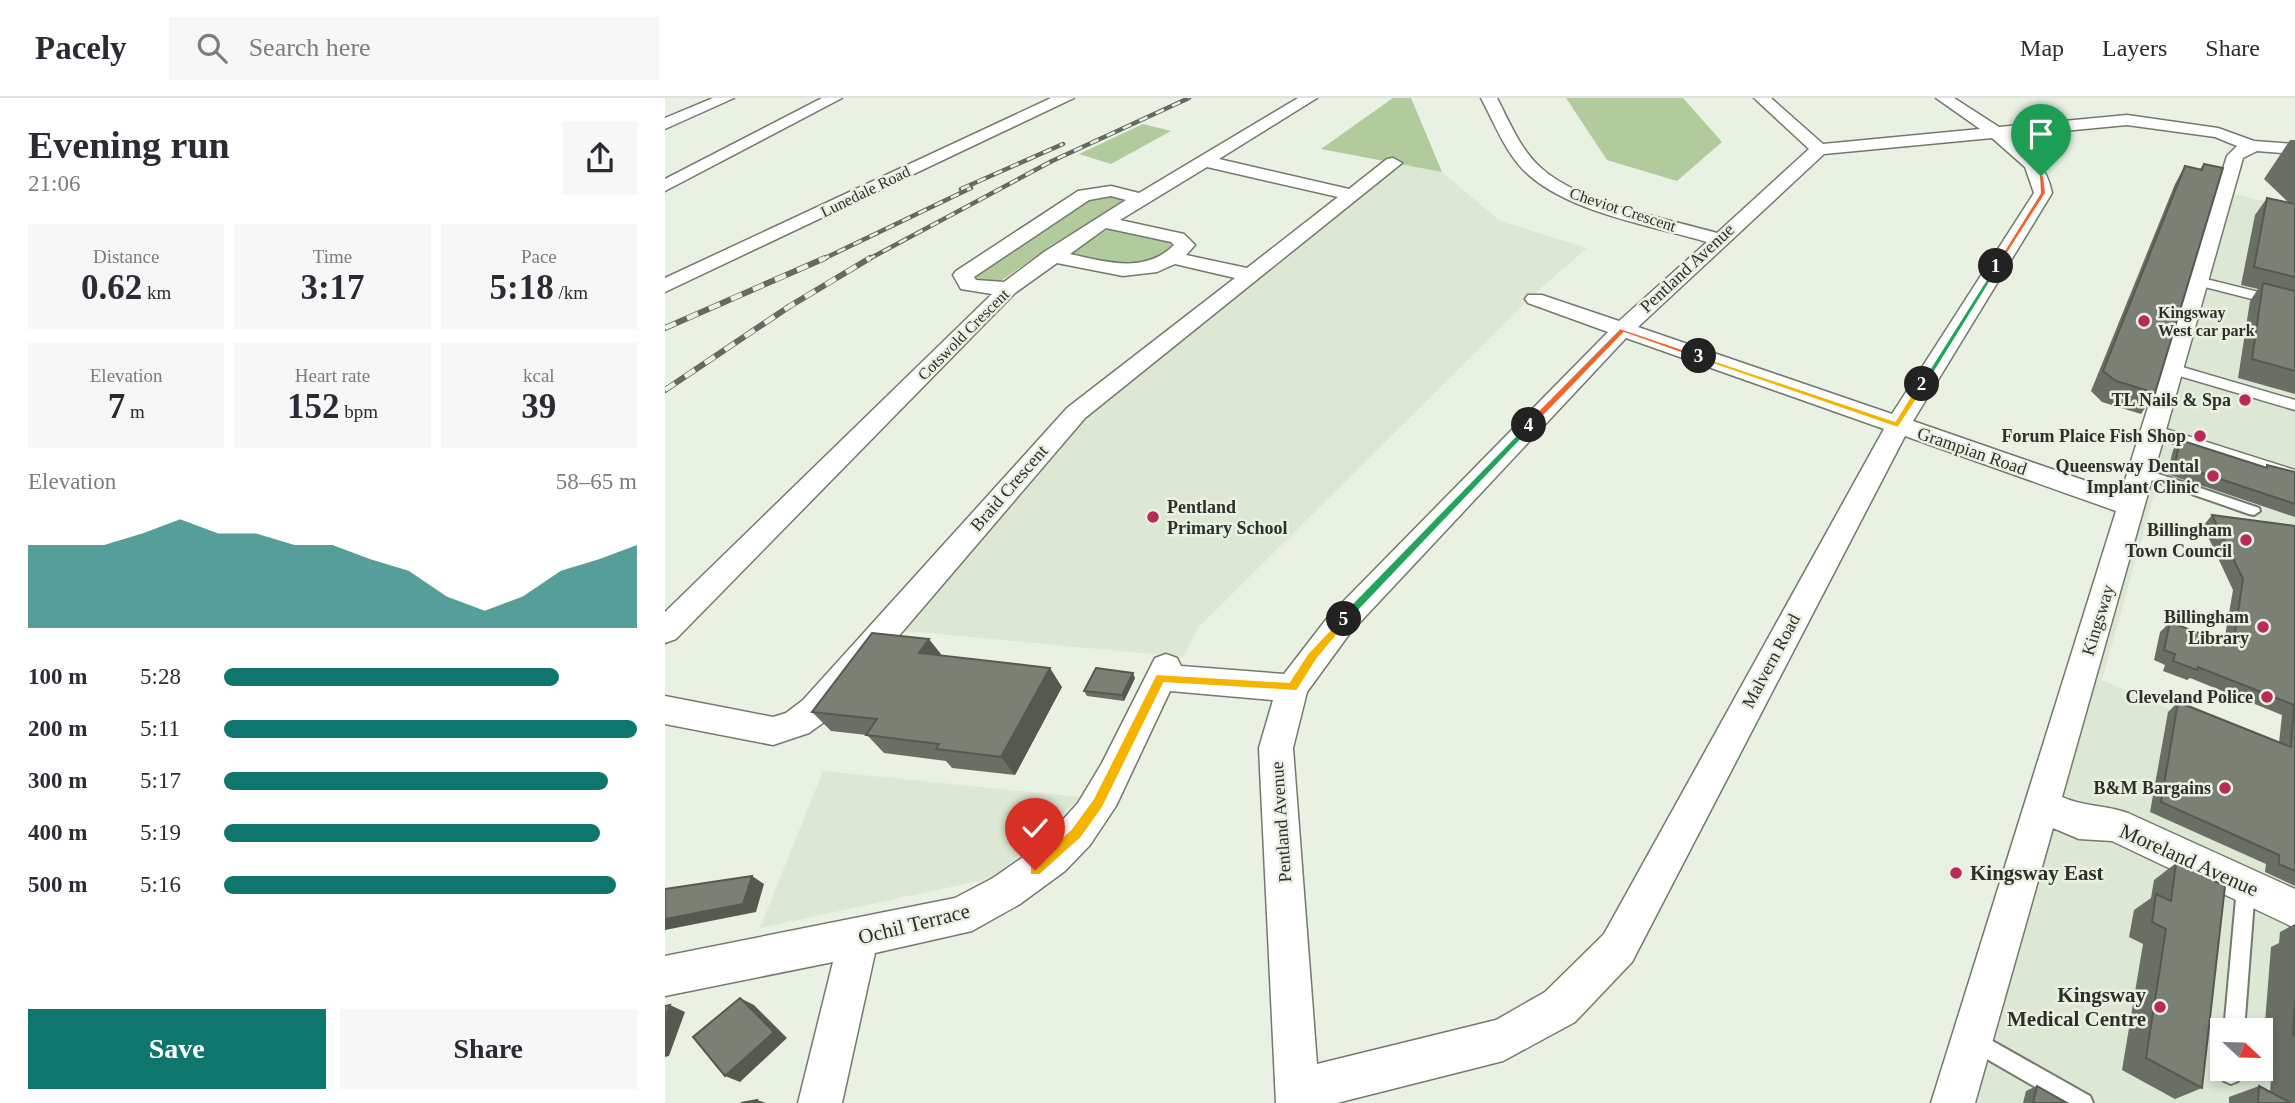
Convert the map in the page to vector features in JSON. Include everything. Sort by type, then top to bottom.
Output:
[{"type":"street","points":[[665,124],[726,98]]},
{"type":"street","points":[[665,186],[834,98]]},
{"type":"street","name":"Lunedale Road","points":[[665,286],[1042,106],[1066,98]]},
{"type":"street","name":"Cotswold Crescent","points":[[665,631],[1008,289],[1051,256],[1103,222],[1309,98]]},
{"type":"street","name":"Cheviot Crescent","points":[[1489,98],[1528,164],[1545,179],[1586,198],[1718,239]]},
{"type":"street","points":[[1762,98],[1819,149],[2127,120],[2171,124],[2218,133],[2253,147],[2295,149]]},
{"type":"street","name":"Malvern Road","points":[[1298,1097],[1503,1040],[1560,1007],[1618,948],[1898,425],[2043,193],[2041,176],[2035,164],[1944,98]]},
{"type":"street","points":[[1017,101],[1042,106]]},
{"type":"street","name":"Kingsway","points":[[1953,1103],[2153,431],[2165,373],[2198,281],[2223,183],[2237,153],[2253,147]]},
{"type":"street","name":"Pentland Avenue","points":[[1298,1097],[1276,748],[1292,688],[1339,625],[1623,329],[1819,149]]},
{"type":"street","points":[[1206,161],[1352,195]]},
{"type":"street","name":"Braid Crescent","points":[[665,710],[773,732],[797,723],[815,710],[1076,412],[1352,195],[1381,167]]},
{"type":"street","points":[[1008,289],[968,285],[963,275],[1084,195],[1111,191],[1141,199]]},
{"type":"street","points":[[1051,256],[1142,272],[1157,268],[1185,245],[1182,240],[1103,222]]},
{"type":"street","points":[[1173,257],[1249,275]]},
{"type":"street","points":[[2198,281],[2295,306]]},
{"type":"street","name":"Grampian Road","points":[[1535,299],[2131,506]]},
{"type":"street","points":[[2165,373],[2295,405]]},
{"type":"street","points":[[2153,431],[2295,476]]},
{"type":"street","name":"Ochil Terrace","points":[[665,976],[958,917],[996,899],[1059,852],[1098,803],[1163,672],[1292,688]]},
{"type":"street","name":"Moreland Avenue","points":[[2042,804],[2080,822],[2115,825],[2295,909]]},
{"type":"street","points":[[820,1103],[858,939]]},
{"type":"lane","points":[[2141,472],[2254,511]]},
{"type":"lane","points":[[2235,1018],[2246,886]]},
{"type":"lane","points":[[1972,1039],[2083,1103]]},
{"type":"shaded area","name":"Pentland Primary School","points":[[1400,164],[1442,172],[1500,221],[1587,248],[1533,295],[1198,628],[1183,657],[897,630],[1095,406]]},
{"type":"shaded area","points":[[2234,194],[2295,208],[2295,547],[2250,511],[2158,480],[2102,680],[2295,763],[2295,1103],[1932,1103],[2128,506]]},
{"type":"shaded area","points":[[823,771],[1081,797],[993,878],[760,928]]},
{"type":"green space","points":[[1393,98],[1411,98],[1442,172],[1321,149]]},
{"type":"green space","points":[[1566,98],[1683,98],[1722,142],[1677,181],[1607,160]]},
{"type":"green space","points":[[1143,124],[1171,131],[1111,164],[1079,154]]},
{"type":"green space","points":[[1112,193],[1127,200],[1052,245],[998,283],[977,282],[974,273],[1089,196]]},
{"type":"green space","points":[[1110,228],[1174,241],[1177,248],[1142,268],[1070,256],[1068,253]]},
{"type":"building","name":"Kingsway West car park","points":[[2204,164],[2223,168],[2155,393],[2116,381],[2103,371],[2185,166],[2202,170]]},
{"type":"building","points":[[2267,198],[2295,204],[2295,277],[2254,267]]},
{"type":"building","points":[[2263,283],[2295,291],[2295,371],[2252,359]]},
{"type":"building","points":[[2180,440],[2267,468],[2267,465],[2295,472],[2295,504],[2175,464]]},
{"type":"building","points":[[2212,515],[2295,526],[2295,871],[2279,864],[2279,855],[2161,802],[2178,702],[2291,747],[2294,705],[2198,667],[2197,670],[2173,661],[2175,654],[2164,650],[2170,622],[2233,646],[2243,579]]},
{"type":"building","points":[[872,633],[929,639],[919,653],[1050,668],[1001,757],[936,749],[939,744],[866,735],[877,719],[812,712]]},
{"type":"building","points":[[1096,668],[1133,673],[1122,695],[1084,691]]},
{"type":"building","points":[[2176,863],[2225,886],[2202,1088],[2146,1058],[2166,929],[2152,922],[2156,894],[2171,901]]},
{"type":"building","points":[[752,876],[743,904],[665,919],[665,889]]},
{"type":"building","points":[[740,998],[774,1032],[725,1076],[693,1037]]},
{"type":"building","points":[[2295,1000],[2295,1036],[2293,1035]]},
{"type":"building","points":[[2037,1086],[2067,1103],[2033,1103]]},
{"type":"building","points":[[2259,1086],[2291,1103],[2258,1103]]},
{"type":"railway","points":[[867,260],[1052,161],[1189,98]]},
{"type":"railway","points":[[961,189],[1063,144]]},
{"type":"railway","points":[[821,260],[971,188]]},
{"type":"railway","points":[[665,328],[825,258]]},
{"type":"railway","points":[[665,390],[790,306],[870,258]]},
{"type":"place","name":"Kingsway West car park","points":[[2144,321]]},
{"type":"place","name":"TL Nails & Spa","points":[[2245,400]]},
{"type":"place","name":"Forum Plaice Fish Shop","points":[[2200,436]]},
{"type":"place","name":"Queensway Dental Implant Clinic","points":[[2213,476]]},
{"type":"place","name":"Pentland Primary School","points":[[1153,517]]},
{"type":"place","name":"Billingham Town Council","points":[[2246,540]]},
{"type":"place","name":"Billingham Library","points":[[2263,627]]},
{"type":"place","name":"Cleveland Police","points":[[2267,697]]},
{"type":"place","name":"B&M Bargains","points":[[2225,788]]},
{"type":"place","name":"Kingsway East","points":[[1956,873]]},
{"type":"place","name":"Kingsway Medical Centre","points":[[2160,1007]]},
{"type":"route","points":[[1035,870],[1059,852],[1076,834],[1098,803],[1160,677],[1292,688],[1313,656],[1339,625],[1623,329],[1898,425],[2043,193],[2041,176]]}]
